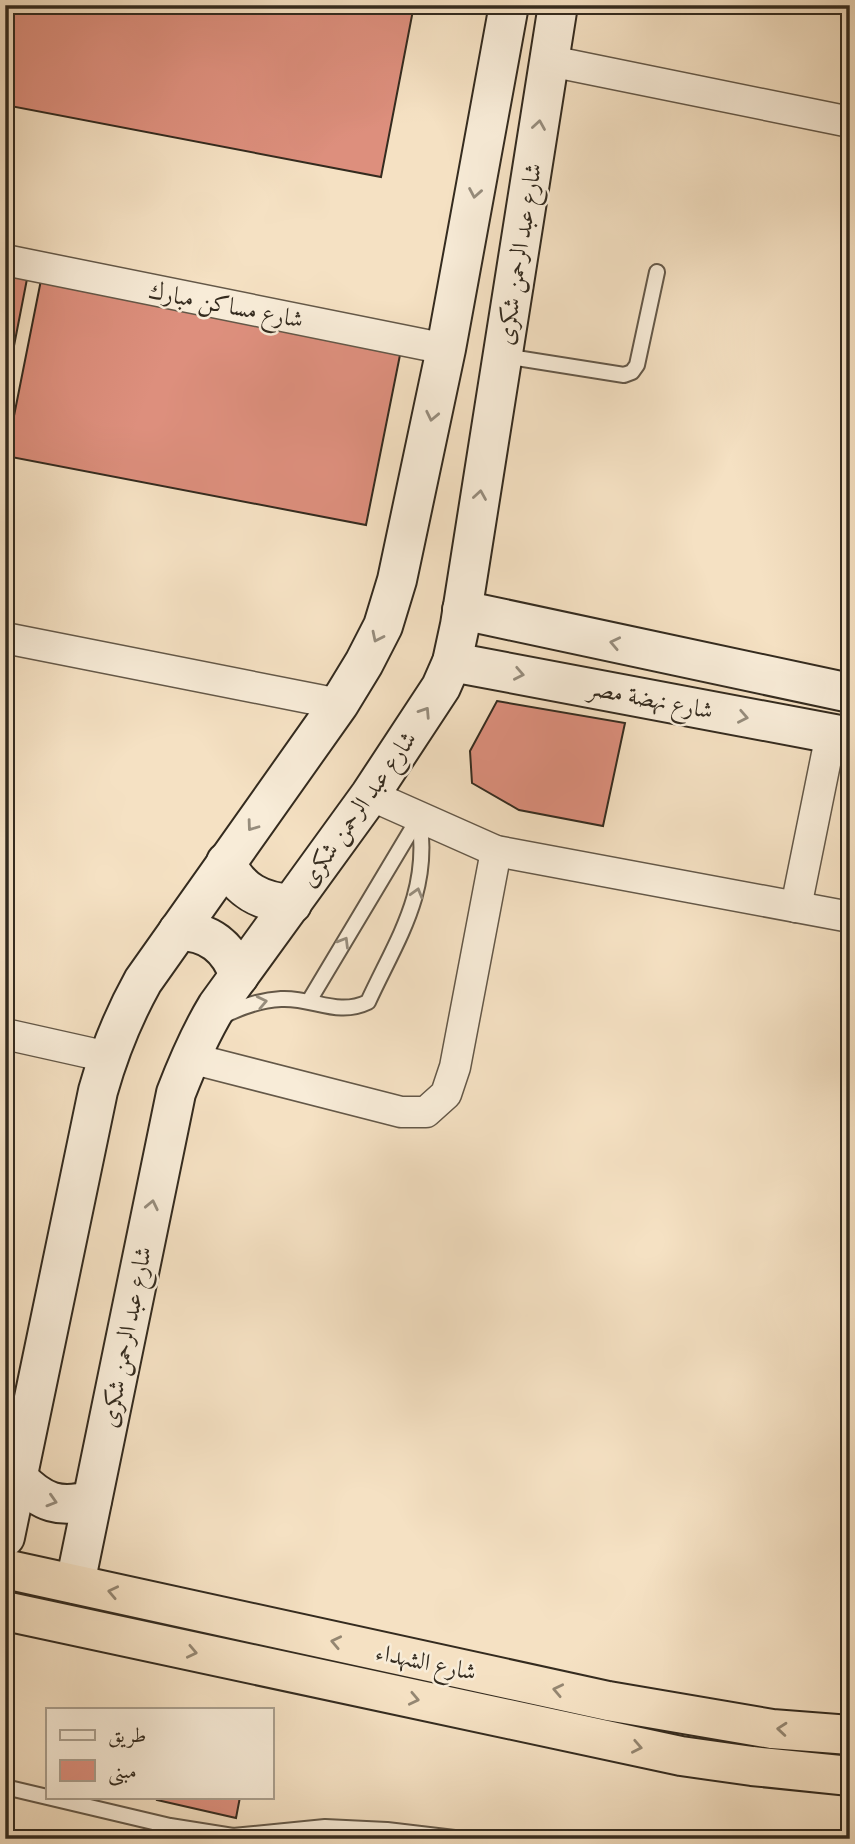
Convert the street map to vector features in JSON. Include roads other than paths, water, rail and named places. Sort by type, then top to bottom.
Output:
[{"type":"highway","name":"شارع الشهداء","points":[[5,1569],[608,1702],[772,1729],[850,1735]]},
{"type":"highway","name":"شارع الشهداء","points":[[5,1611],[681,1756],[850,1776]]},
{"type":"street","points":[[5,1537],[12,1477],[98,1091],[122,1018],[143,981],[339,704],[383,626],[397,580],[446,349],[509,5]]},
{"type":"street","name":"شارع عبد الرحمن شكرى","points":[[75,1584],[176,1093],[196,1044],[239,976],[370,796],[441,687],[452,662],[558,5]]},
{"type":"street","points":[[550,61],[850,122]]},
{"type":"street","name":"شارع مساكن مبارك","points":[[5,260],[446,349]]},
{"type":"street","name":"شارع نهضة مصر","points":[[462,610],[850,693]]},
{"type":"street","points":[[5,638],[339,704]]},
{"type":"street","points":[[659,701],[668,654]]},
{"type":"street","name":"شارع نهضة مصر","points":[[452,662],[840,736]]},
{"type":"street","points":[[796,907],[840,736]]},
{"type":"street","points":[[370,796],[496,851],[850,917]]},
{"type":"street","points":[[196,1044],[401,1112],[426,1112],[446,1094],[455,1067],[496,851]]},
{"type":"street","points":[[226,862],[231,873],[248,891],[261,899],[292,904]]},
{"type":"street","points":[[178,931],[201,933],[220,944],[229,953],[239,976]]},
{"type":"street","points":[[5,1034],[108,1056]]},
{"type":"street","points":[[12,1477],[46,1500],[63,1504],[92,1500]]},
{"type":"lane","points":[[503,355],[624,375],[629,373],[637,365],[657,272]]},
{"type":"lane","points":[[309,1001],[419,817]]},
{"type":"lane","points":[[196,1044],[220,1018],[241,1007],[264,1001],[309,1001],[347,1009],[368,1002],[415,900],[423,859],[419,817]]},
{"type":"lane","points":[[5,1787],[46,1797]]},
{"type":"lane","points":[[52,1798],[170,1826],[233,1836],[387,1830],[463,1839]]}]
